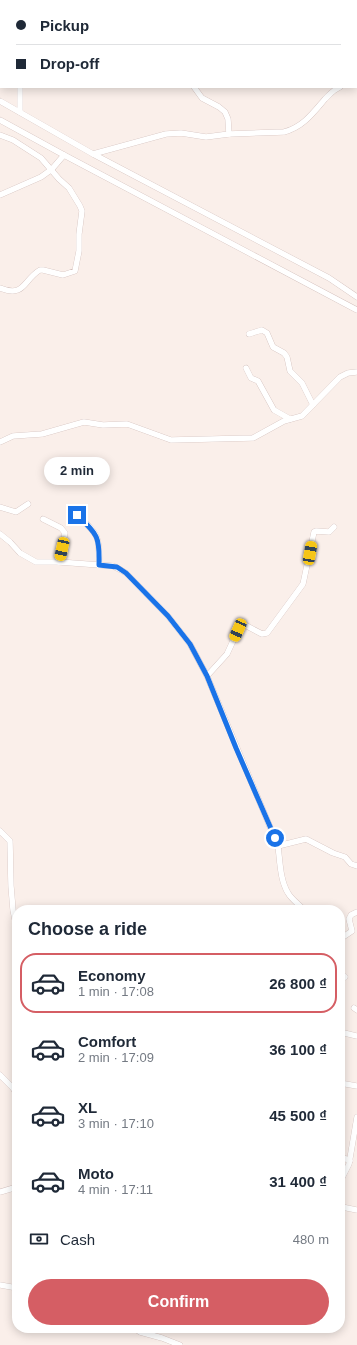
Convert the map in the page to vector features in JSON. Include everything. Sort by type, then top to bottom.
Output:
[{"type":"street","points":[[20,88],[20,112]]},
{"type":"street","points":[[195,88],[202,98],[225,112],[228,119],[229,134]]},
{"type":"street","points":[[94,154],[166,134],[181,133],[206,137],[229,134],[284,132],[293,130],[301,125],[332,91],[338,88]]},
{"type":"street","points":[[0,102],[94,154],[329,278],[357,297]]},
{"type":"street","points":[[0,120],[64,156],[357,310]]},
{"type":"street","points":[[0,135],[13,140],[36,155],[52,169],[59,179],[69,188],[82,209],[77,268],[72,273],[63,275],[40,270],[19,290],[14,291],[0,288]]},
{"type":"street","points":[[0,195],[31,182],[52,169],[64,156]]},
{"type":"street","points":[[249,334],[262,330],[268,333],[273,347],[281,350],[286,355],[290,371],[302,383],[313,405]]},
{"type":"street","points":[[246,368],[251,378],[258,381],[274,410],[290,419]]},
{"type":"street","points":[[0,442],[13,436],[42,434],[84,422],[103,425],[127,424],[171,440],[248,438],[257,436],[284,421],[302,416],[340,377],[348,373],[357,372]]},
{"type":"street","points":[[0,507],[16,512],[28,504]]},
{"type":"street","points":[[77,515],[89,526],[98,539],[99,565]]},
{"type":"street","points":[[44,519],[61,528],[64,533],[59,562]]},
{"type":"street","points":[[207,676],[227,654],[238,630],[242,625],[245,625],[262,634],[267,633],[303,584],[314,532],[329,532],[334,528]]},
{"type":"street","points":[[0,534],[20,553],[40,563],[59,562],[113,566],[122,570],[168,616],[187,639],[207,676],[278,846],[281,871],[286,890],[299,905]]},
{"type":"street","points":[[0,831],[10,842],[12,905]]},
{"type":"street","points":[[278,846],[306,839],[333,854],[345,857],[351,864],[357,866]]},
{"type":"street","points":[[345,936],[352,931],[349,919],[351,915],[357,912]]},
{"type":"street","points":[[345,1033],[357,1036]]},
{"type":"street","points":[[0,1075],[12,1087]]},
{"type":"street","points":[[345,1084],[357,1085]]},
{"type":"street","points":[[345,1172],[350,1161],[357,1117]]},
{"type":"street","points":[[345,1158],[350,1161]]},
{"type":"street","points":[[0,1192],[12,1188]]},
{"type":"street","points":[[345,1208],[357,1210]]},
{"type":"street","points":[[0,1285],[12,1287]]},
{"type":"street","points":[[144,1333],[180,1345]]},
{"type":"route","points":[[77,515],[89,526],[98,539],[99,565],[117,567],[126,573],[168,616],[190,644],[207,676],[275,838]]}]
